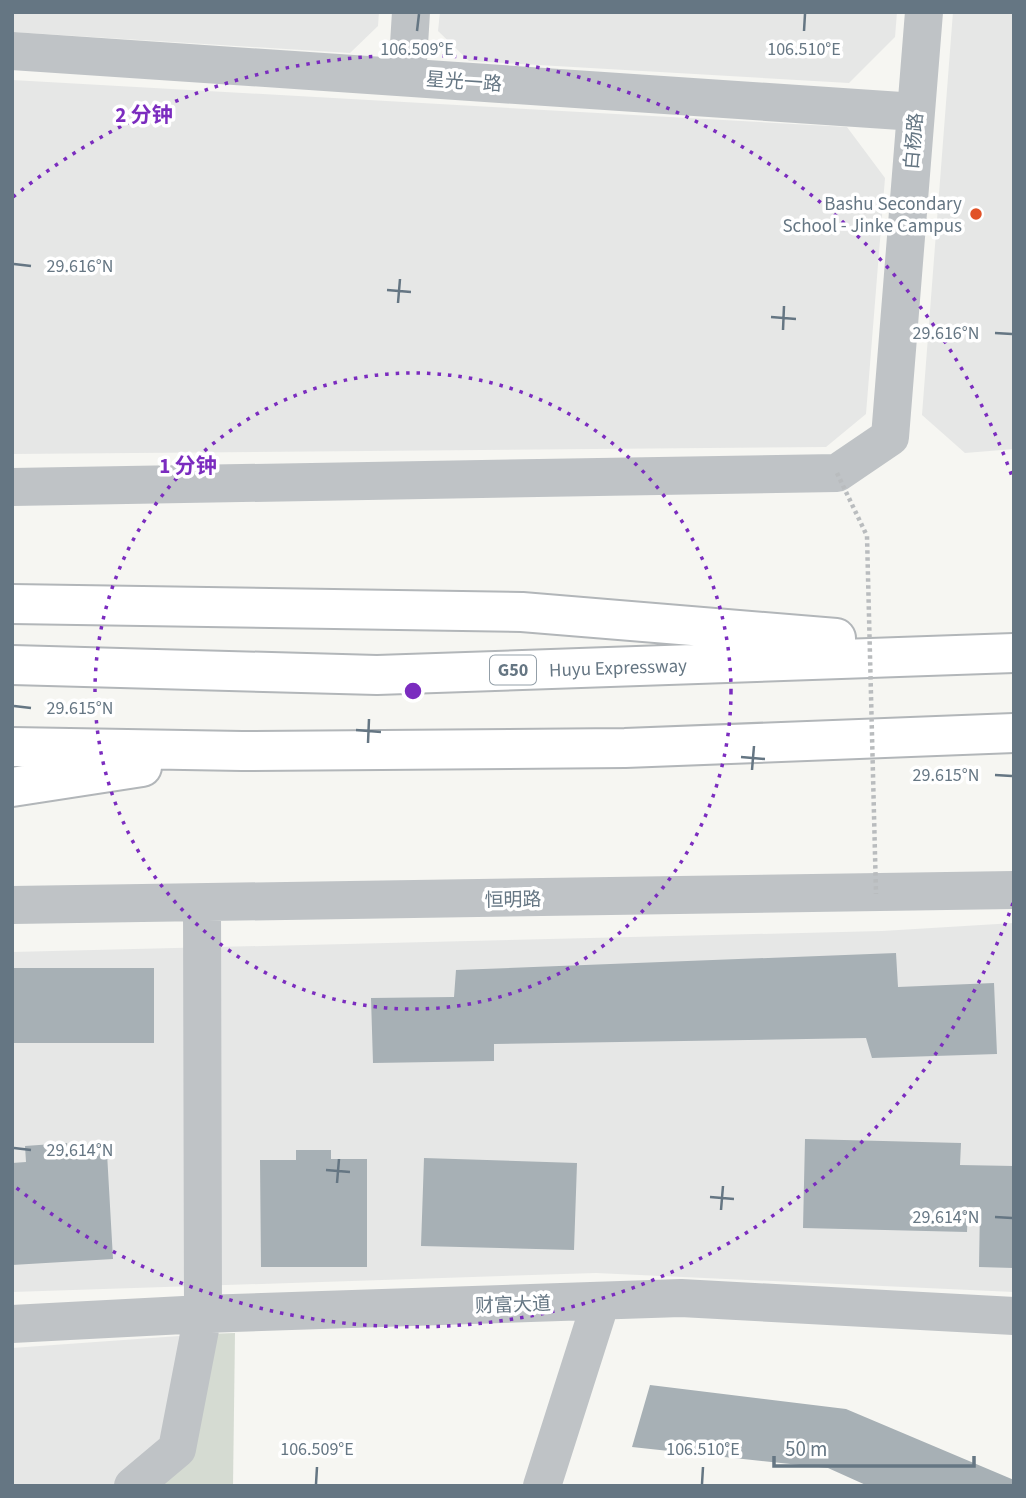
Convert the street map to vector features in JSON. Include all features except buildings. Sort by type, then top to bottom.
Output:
[{"type":"highway","points":[[12,604],[522,612],[1013,653]]},
{"type":"highway","name":"Huyu Expressway","points":[[12,665],[377,675],[1013,653]]},
{"type":"highway","points":[[12,747],[242,751],[625,748],[1014,733]]},
{"type":"highway","points":[[12,787],[242,751]]},
{"type":"street","points":[[407,77],[411,12]]},
{"type":"street","name":"白杨路","points":[[837,472],[890,437],[924,12]]},
{"type":"street","name":"星光一路","points":[[12,51],[916,112]]},
{"type":"street","points":[[12,487],[837,472]]},
{"type":"street","name":"恒明路","points":[[12,905],[1014,890]]},
{"type":"street","points":[[133,1486],[177,1449],[203,1314],[202,904]]},
{"type":"street","name":"财富大道","points":[[12,1324],[203,1314],[681,1298],[1014,1316]]},
{"type":"street","points":[[542,1486],[601,1301]]},
{"type":"path","points":[[837,472],[867,536],[876,894]]},
{"type":"shaded area","points":[[12,12],[379,12],[378,26],[350,53],[12,32]]},
{"type":"shaded area","points":[[440,12],[897,12],[895,37],[849,83],[469,61],[438,31]]},
{"type":"shaded area","name":"Bashu Secondary School - Jinke Campus","points":[[953,12],[1014,12],[1014,449],[965,453],[922,415]]},
{"type":"shaded area","points":[[12,80],[847,127],[885,178],[866,414],[826,447],[12,454]]},
{"type":"shaded area","points":[[1014,923],[1014,1292],[596,1273],[12,1292],[12,952],[882,931]]},
{"type":"shaded area","points":[[235,1333],[233,1486],[144,1486],[207,1334]]},
{"type":"shaded area","points":[[207,1334],[144,1486],[12,1486],[12,1348]]},
{"type":"place","name":"Bashu Secondary School - Jinke Campus","points":[[976,214]]}]
